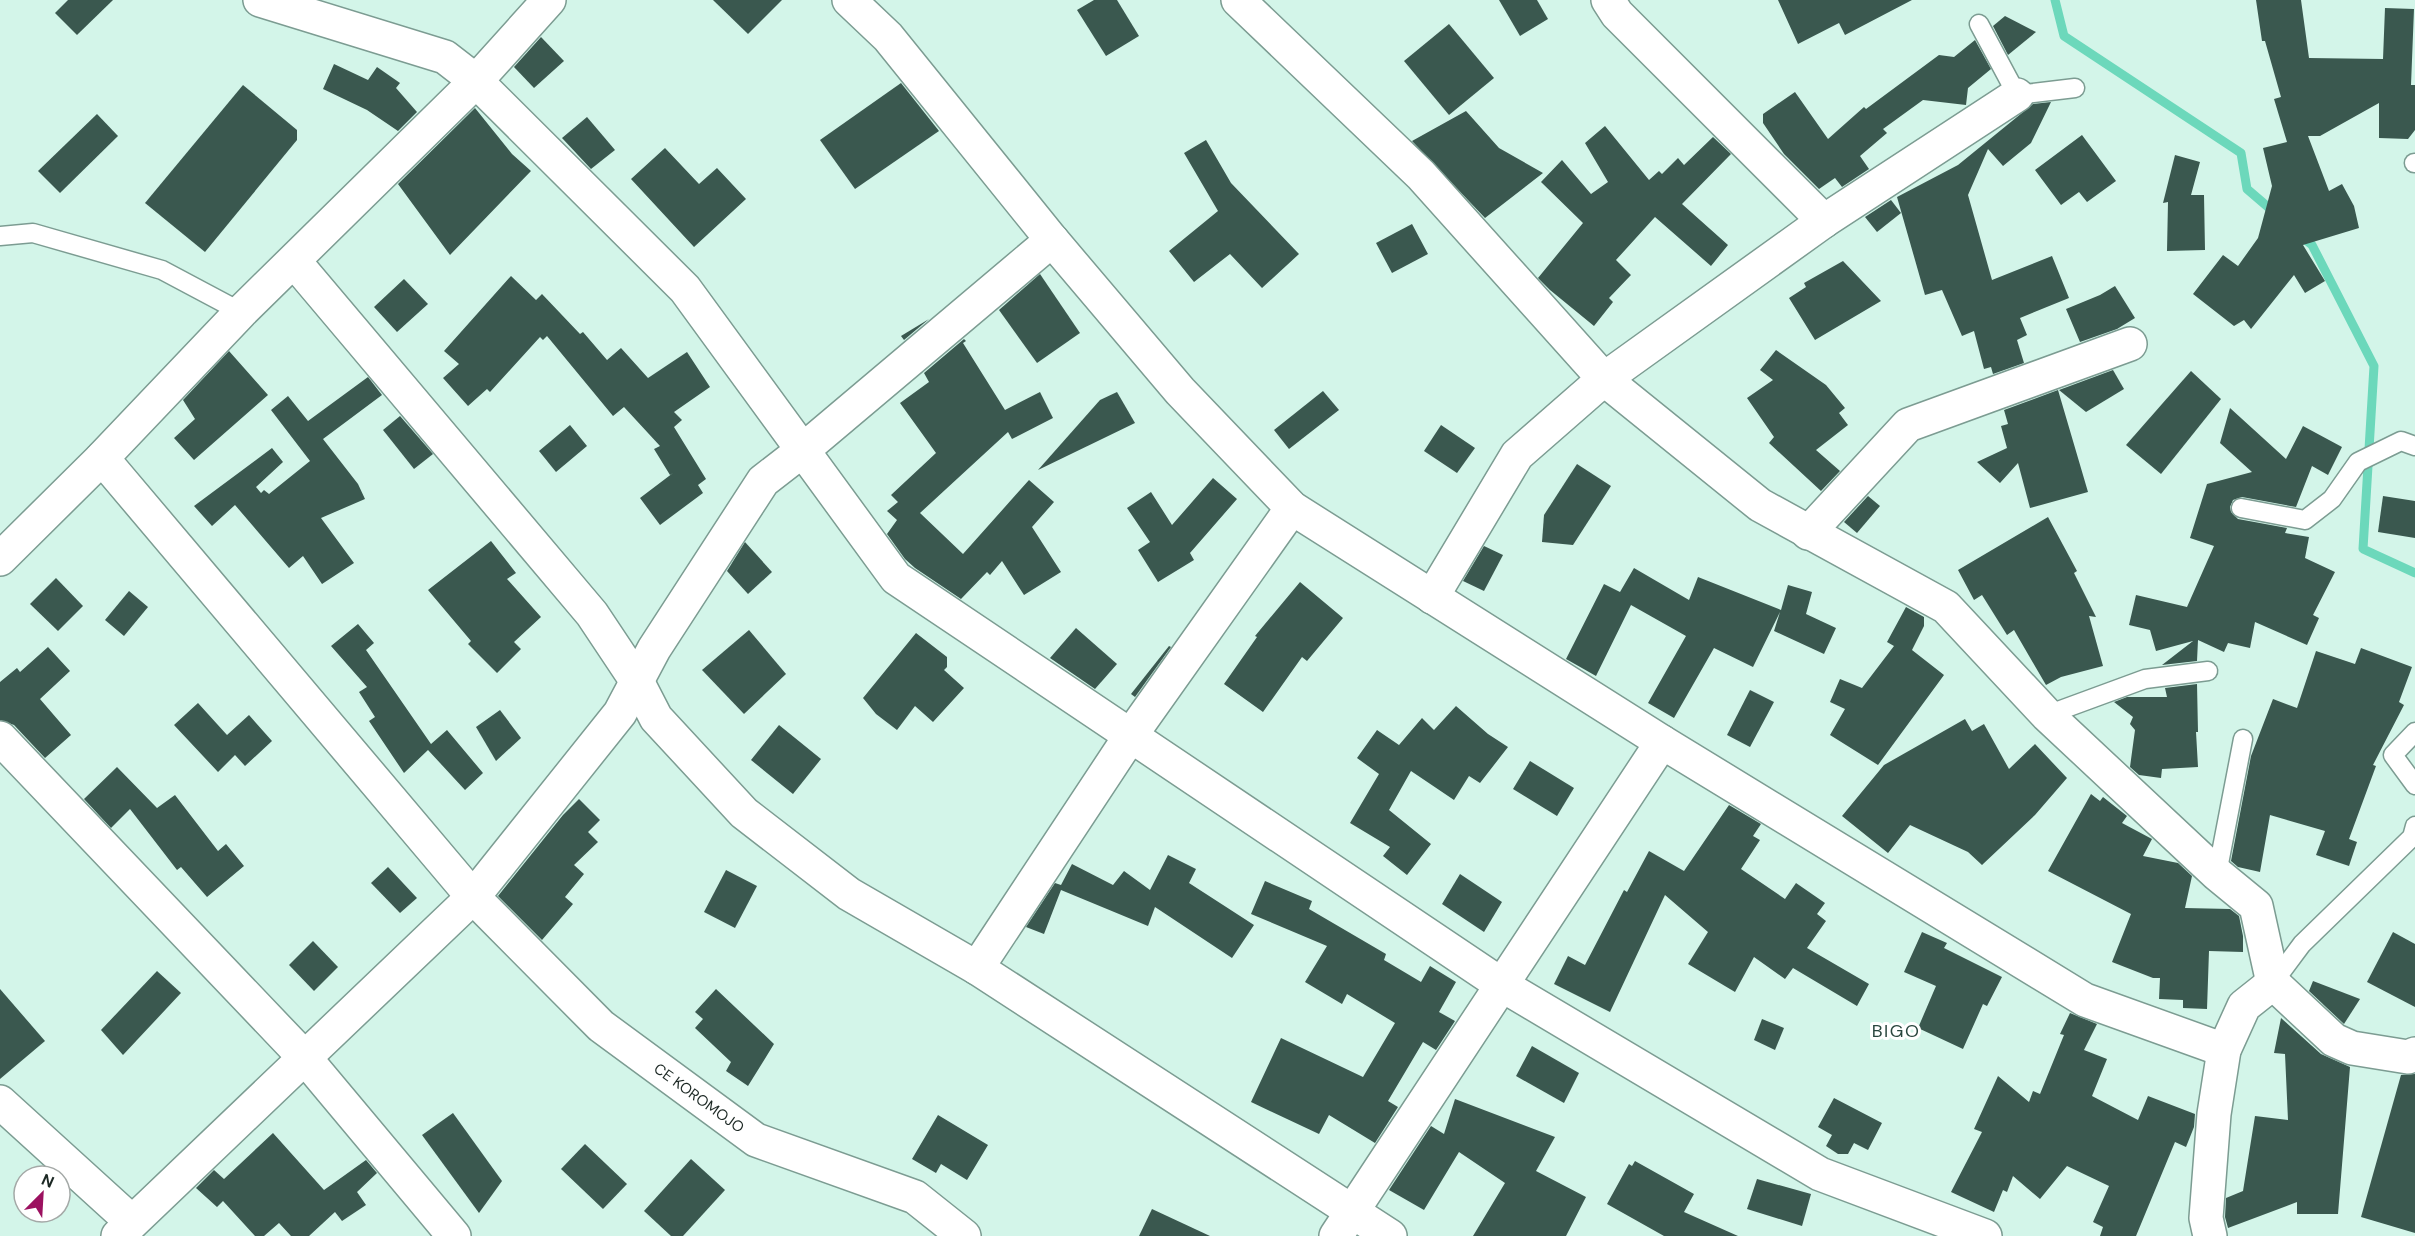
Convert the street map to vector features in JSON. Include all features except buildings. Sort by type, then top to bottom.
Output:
[{"type":"street","points":[[260,0],[445,57],[476,81],[685,289],[896,578],[1502,985],[1820,1174],[1985,1236]]},
{"type":"street","points":[[0,559],[102,458],[241,312],[476,81],[549,0]]},
{"type":"street","points":[[849,0],[888,37],[1053,240],[1180,391],[1292,508],[1662,742],[2085,1000],[2223,1050]]},
{"type":"street","points":[[1241,1],[1421,175],[1604,379],[1760,505],[1946,607],[2047,715],[2217,874],[2256,906],[2273,983],[2334,1040],[2352,1048],[2408,1057],[2415,1054]]},
{"type":"street","points":[[1620,5],[1824,221]]},
{"type":"street","points":[[1432,597],[1517,455],[1604,379],[1824,221],[2017,95]]},
{"type":"street","points":[[0,1102],[125,1229],[473,897],[620,713],[638,683],[654,649],[763,481],[1053,240]]},
{"type":"street","points":[[294,261],[592,614],[638,683],[656,718],[744,813],[849,894],[977,968],[1344,1224],[1390,1236]]},
{"type":"street","points":[[1808,533],[1908,425],[2130,344]]},
{"type":"street","name":"CE KOROMOJO","points":[[102,458],[473,897],[601,1026],[756,1140],[915,1197],[964,1236]]},
{"type":"street","points":[[977,968],[1131,735],[1292,508]]},
{"type":"street","points":[[0,738],[305,1059],[454,1236]]},
{"type":"street","points":[[1344,1224],[1662,742]]},
{"type":"street","points":[[2210,1236],[2206,1218],[2214,1114],[2223,1050],[2244,1006],[2273,983]]},
{"type":"lane","points":[[1979,24],[2017,95],[2075,88]]},
{"type":"lane","points":[[0,236],[33,232],[162,270],[241,312]]},
{"type":"lane","points":[[2241,508],[2305,520],[2332,499],[2358,462],[2401,441],[2415,446]]},
{"type":"lane","points":[[2047,715],[2145,678],[2208,671]]},
{"type":"lane","points":[[2415,732],[2393,755],[2415,785]]},
{"type":"lane","points":[[2217,874],[2243,739]]},
{"type":"lane","points":[[2273,983],[2302,944],[2412,837],[2415,826]]},
{"type":"waterway","points":[[2055,0],[2064,36],[2241,153],[2247,189],[2275,213]]},
{"type":"waterway","points":[[2301,236],[2312,245],[2374,366],[2363,549],[2415,573]]},
{"type":"district","name":"BIGO","points":[[1896,1031]]}]
